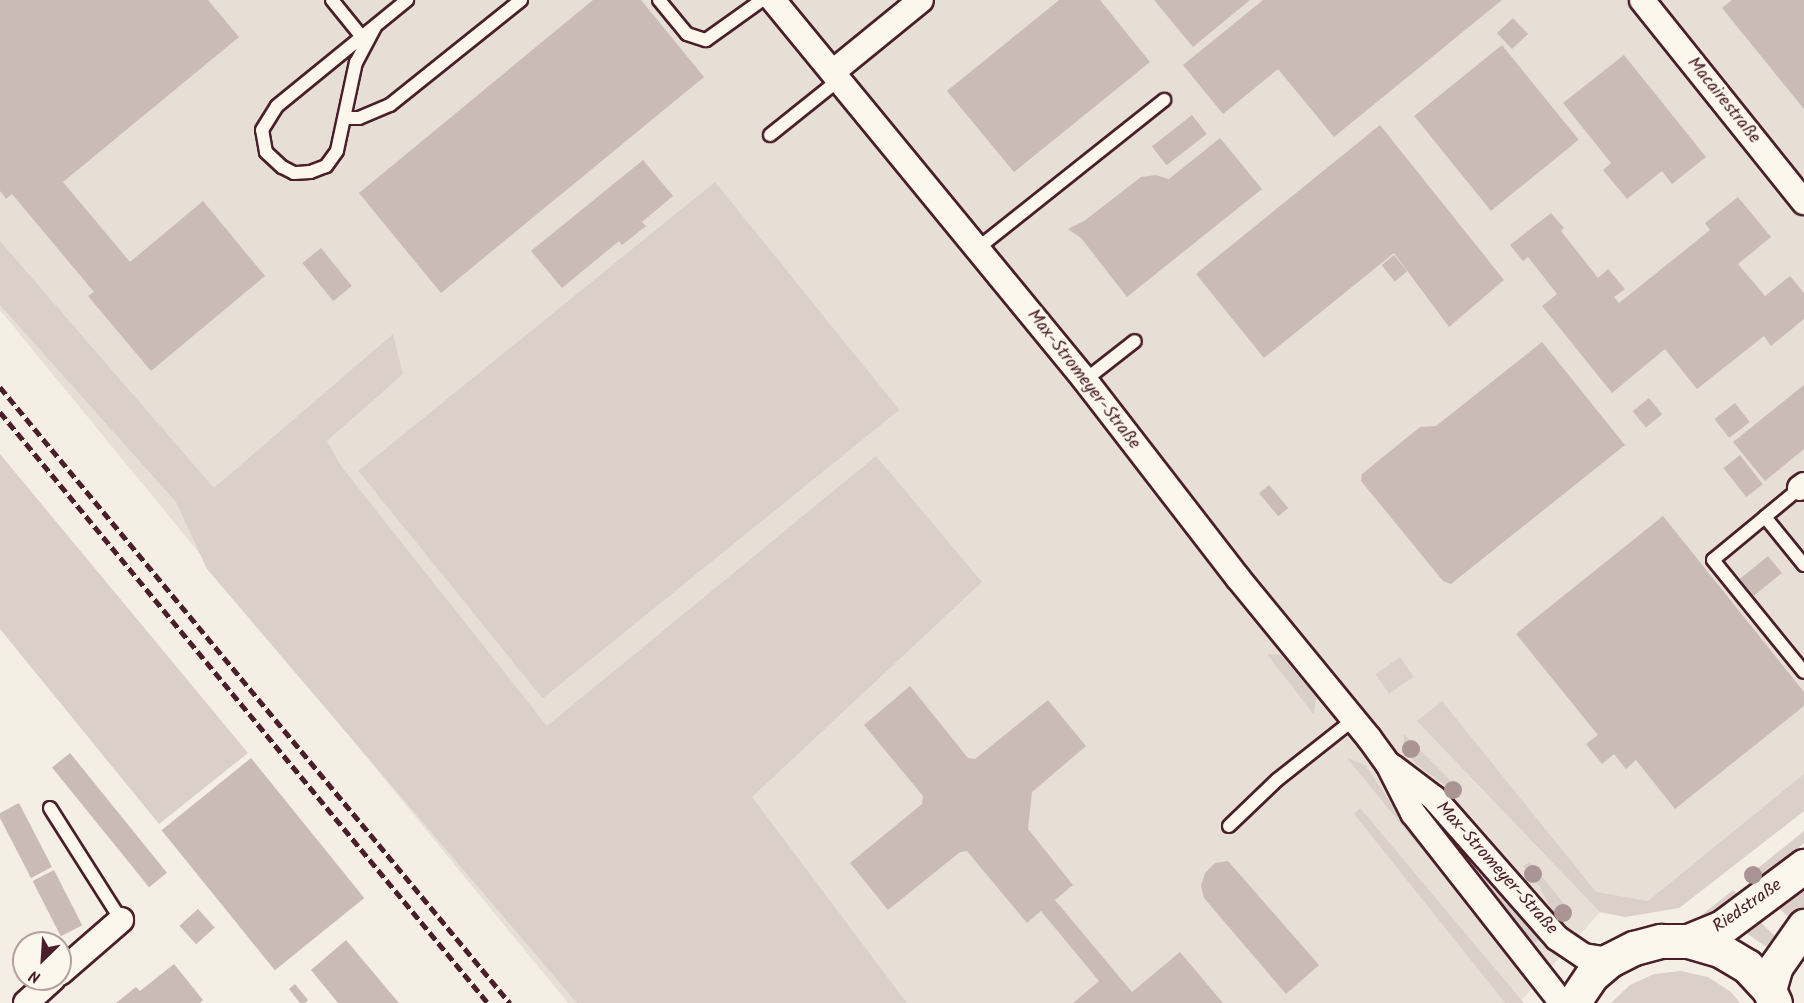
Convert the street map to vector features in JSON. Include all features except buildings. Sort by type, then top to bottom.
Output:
[{"type":"street","name":"Max-Stromeyer-Straße","points":[[773,0],[837,75],[1085,380],[1388,764],[1413,813],[1562,1003]]},
{"type":"street","points":[[837,75],[921,0]]},
{"type":"street","name":"Macairestraße","points":[[1642,0],[1804,202]]},
{"type":"street","name":"Max-Stromeyer-Straße","points":[[1388,764],[1434,798],[1557,938],[1584,956],[1610,960]]},
{"type":"street","name":"Riedstraße","points":[[1688,941],[1721,928],[1804,866]]},
{"type":"street","points":[[72,963],[121,920]]},
{"type":"street","points":[[1772,997],[1776,966],[1804,926]]},
{"type":"street","points":[[1573,1003],[1592,975],[1610,960],[1652,943],[1688,941],[1729,955],[1747,966],[1772,997]]},
{"type":"street","points":[[26,1003],[40,991]]},
{"type":"lane","points":[[332,0],[362,38]]},
{"type":"lane","points":[[375,27],[356,62],[337,152],[326,166],[294,173],[266,152],[262,130],[277,106],[407,0]]},
{"type":"lane","points":[[345,118],[368,116],[390,105],[521,0]]},
{"type":"lane","points":[[659,0],[687,34],[706,40],[762,0]]},
{"type":"lane","points":[[770,135],[837,75]]},
{"type":"lane","points":[[978,248],[1164,100]]},
{"type":"lane","points":[[1085,380],[1135,341]]},
{"type":"lane","points":[[1802,487],[1713,560],[1804,672]]},
{"type":"lane","points":[[1765,517],[1804,565]]},
{"type":"lane","points":[[1228,826],[1277,780],[1353,720]]},
{"type":"lane","points":[[50,808],[121,920]]},
{"type":"shaded area","points":[[0,0],[1804,0],[1804,811],[1682,906],[1632,915],[1600,912],[1519,1003],[568,1003],[0,310]]},
{"type":"shaded area","points":[[715,182],[899,410],[543,699],[358,471]]},
{"type":"shaded area","points":[[0,241],[214,488],[393,334],[403,374],[327,441],[341,466],[547,726],[876,456],[982,582],[752,797],[907,1003],[577,1003],[207,569],[176,502],[0,305]]},
{"type":"shaded area","points":[[0,454],[248,753],[159,824],[0,629]]},
{"type":"shaded area","points":[[1267,654],[1281,655],[1316,697],[1314,715]]},
{"type":"shaded area","points":[[1400,657],[1414,677],[1389,694],[1375,674]]},
{"type":"shaded area","points":[[1442,701],[1596,892],[1648,901],[1804,774],[1804,811],[1679,908],[1625,917],[1600,912],[1417,721]]},
{"type":"shaded area","points":[[1404,734],[1460,791],[1456,793],[1416,764],[1403,748]]},
{"type":"shaded area","points":[[1347,758],[1365,765],[1391,803],[1520,959],[1515,964]]},
{"type":"shaded area","points":[[1426,805],[1542,937],[1533,944],[1423,811]]},
{"type":"shaded area","points":[[1360,808],[1524,1003],[1505,1003],[1354,814]]},
{"type":"shaded area","points":[[1804,831],[1804,843],[1758,887],[1747,877]]},
{"type":"shaded area","points":[[1530,862],[1571,912],[1558,924],[1540,887],[1523,866]]},
{"type":"shaded area","points":[[1804,878],[1804,907],[1792,920],[1772,902]]},
{"type":"shaded area","points":[[1733,890],[1742,898],[1713,920],[1698,918]]},
{"type":"shaded area","points":[[1753,915],[1777,938],[1768,948],[1740,929]]},
{"type":"shaded area","points":[[1681,971],[1708,977],[1731,992],[1740,1003],[1611,1003],[1630,985],[1654,974]]},
{"type":"railway","points":[[0,387],[510,1003]]},
{"type":"railway","points":[[0,412],[488,1003]]}]
